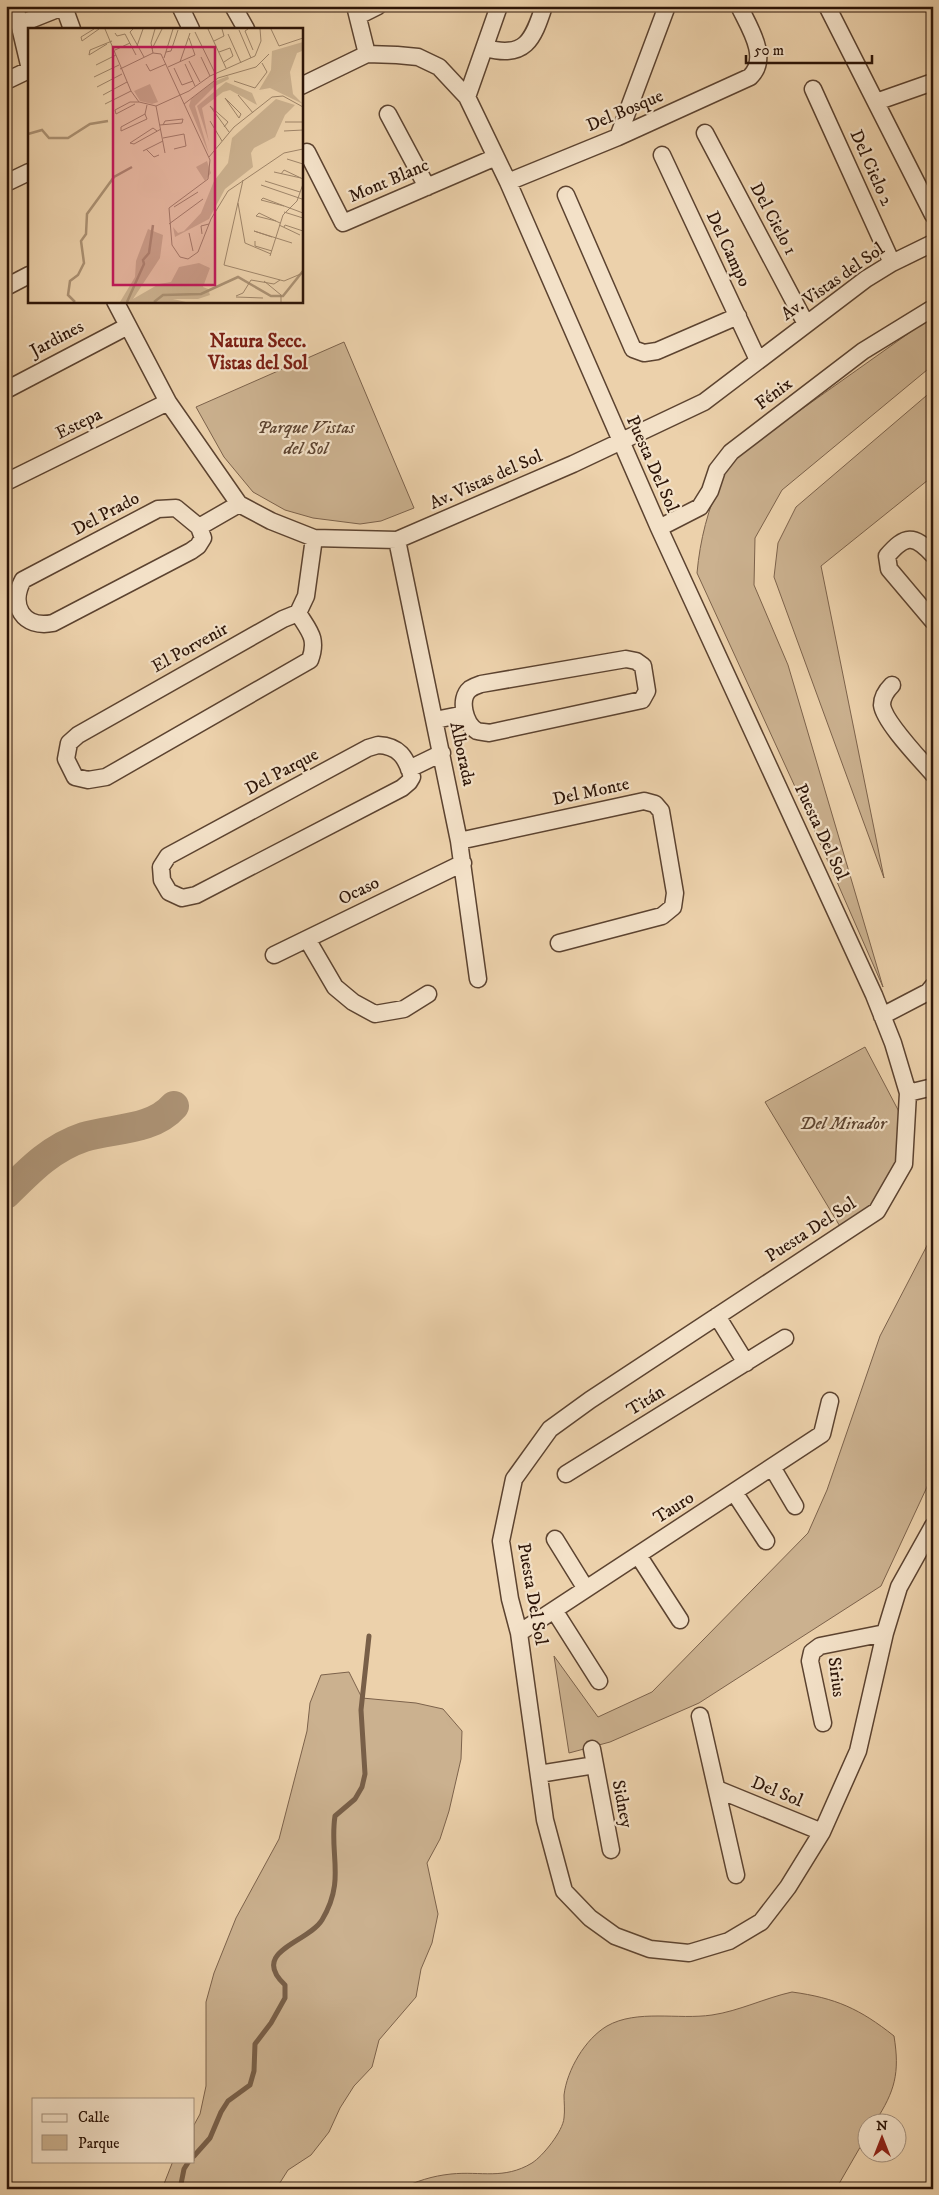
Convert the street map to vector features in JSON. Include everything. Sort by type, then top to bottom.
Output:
[{"type":"street","points":[[15,6],[28,60]]},
{"type":"street","points":[[180,6],[191,28]]},
{"type":"street","points":[[233,6],[245,28]]},
{"type":"street","points":[[367,54],[357,11],[378,6]]},
{"type":"street","points":[[467,97],[486,48],[499,6]]},
{"type":"street","points":[[486,48],[500,52],[522,48],[532,37],[544,6]]},
{"type":"street","points":[[618,137],[667,6]]},
{"type":"street","name":"Del Bosque","points":[[508,182],[618,137],[750,77],[756,71],[758,53],[739,6]]},
{"type":"street","points":[[827,6],[931,206]]},
{"type":"street","points":[[20,24],[64,7],[72,28]]},
{"type":"street","name":"Puesta Del Sol","points":[[302,86],[367,54],[418,57],[439,67],[467,97],[508,182],[620,442],[882,1016],[893,1043],[908,1093],[904,1164],[876,1212],[717,1316],[550,1429],[514,1480],[501,1541],[510,1599],[519,1634],[545,1820],[564,1891],[590,1918],[615,1936],[650,1949],[689,1953],[729,1941],[761,1922],[788,1887],[822,1832],[858,1751],[885,1633],[899,1587],[933,1526]]},
{"type":"street","points":[[6,81],[28,70]]},
{"type":"street","points":[[876,102],[933,82]]},
{"type":"street","name":"Del Cielo 2","points":[[813,89],[892,263]]},
{"type":"street","points":[[388,114],[427,187]]},
{"type":"street","name":"Del Cielo 1","points":[[705,132],[806,324]]},
{"type":"street","name":"Mont Blanc","points":[[307,152],[343,223],[496,157]]},
{"type":"street","name":"Del Campo","points":[[662,155],[758,360]]},
{"type":"street","points":[[6,183],[28,172]]},
{"type":"street","points":[[566,196],[633,349],[644,353],[657,351],[738,316]]},
{"type":"street","name":"Av. Vistas del Sol","points":[[116,302],[168,402],[239,504],[271,521],[314,538],[397,540],[487,502],[704,402],[866,280],[892,263],[933,243]]},
{"type":"street","points":[[6,286],[28,275]]},
{"type":"street","name":"Fénix","points":[[659,528],[700,507],[710,491],[717,470],[730,452],[863,351],[933,308]]},
{"type":"street","name":"Jardines","points":[[6,390],[94,342],[128,326]]},
{"type":"street","name":"Estepa","points":[[6,482],[168,402]]},
{"type":"street","points":[[200,527],[239,504]]},
{"type":"street","name":"Del Prado","points":[[176,508],[200,527],[203,538],[198,546],[191,551],[53,623],[41,626],[31,623],[24,616],[17,599],[18,590],[23,580],[158,509],[176,508]]},
{"type":"street","points":[[298,613],[306,596],[314,538]]},
{"type":"street","name":"Alborada","points":[[397,540],[459,841],[478,979]]},
{"type":"street","points":[[933,555],[921,542],[908,540],[896,546],[886,556],[889,570],[933,621]]},
{"type":"street","name":"El Porvenir","points":[[298,613],[313,637],[314,649],[310,660],[106,777],[88,780],[75,776],[66,759],[69,743],[78,735],[283,619],[298,613]]},
{"type":"street","name":"Alborada","points":[[626,658],[636,661],[643,666],[647,691],[642,700],[489,733],[478,731],[470,724],[465,714],[464,700],[470,689],[481,684],[626,658]]},
{"type":"street","points":[[892,685],[885,692],[882,704],[886,717],[933,774]]},
{"type":"street","points":[[435,720],[465,714]]},
{"type":"street","name":"Del Parque","points":[[378,745],[390,745],[400,752],[409,770],[412,777],[402,788],[196,895],[182,898],[169,892],[162,880],[161,867],[168,856],[368,748],[378,745]]},
{"type":"street","points":[[409,770],[442,753]]},
{"type":"street","name":"Del Monte","points":[[459,841],[644,801],[655,804],[661,811],[676,893],[673,907],[662,916],[559,943]]},
{"type":"street","name":"Ocaso","points":[[274,955],[463,863]]},
{"type":"street","points":[[307,939],[335,987],[353,1002],[376,1014],[404,1009],[428,994]]},
{"type":"street","points":[[882,1016],[928,992],[933,986]]},
{"type":"street","points":[[908,1093],[933,1087]]},
{"type":"street","points":[[717,1316],[746,1363]]},
{"type":"street","name":"Titán","points":[[566,1474],[785,1338]]},
{"type":"street","name":"Tauro","points":[[519,1634],[822,1434],[830,1401]]},
{"type":"street","points":[[772,1467],[795,1506]]},
{"type":"street","points":[[734,1492],[766,1541]]},
{"type":"street","points":[[555,1539],[586,1589]]},
{"type":"street","points":[[638,1555],[680,1620]]},
{"type":"street","points":[[554,1610],[599,1681]]},
{"type":"street","name":"Sirius","points":[[823,1723],[810,1661],[812,1652],[820,1646],[885,1633]]},
{"type":"street","points":[[700,1716],[736,1875]]},
{"type":"street","name":"Sidney","points":[[592,1749],[611,1850]]},
{"type":"street","name":"Sidney","points":[[539,1774],[595,1765]]},
{"type":"street","name":"Del Sol","points":[[717,1789],[822,1832]]},
{"type":"green space","points":[[933,316],[933,365],[782,490],[755,538],[754,585],[788,665],[883,987],[802,802],[697,573],[700,548],[713,501],[726,472],[740,453]]},
{"type":"green space","name":"Parque Vistas del Sol","points":[[344,342],[414,508],[381,521],[360,524],[313,518],[285,510],[253,492],[224,457],[196,407]]},
{"type":"green space","points":[[933,390],[933,476],[821,566],[884,878],[774,577],[778,543],[796,507]]},
{"type":"green space","name":"Del Mirador","points":[[865,1047],[906,1125],[904,1164],[877,1211],[844,1233],[765,1102]]},
{"type":"green space","points":[[933,1234],[933,1474],[881,1586],[699,1703],[610,1742],[569,1753],[554,1656],[598,1717],[652,1692],[808,1533],[827,1490],[880,1336]]},
{"type":"green space","points":[[349,1672],[362,1698],[416,1703],[443,1709],[462,1731],[461,1759],[449,1811],[440,1839],[427,1863],[438,1914],[432,1943],[421,1969],[416,1997],[379,2040],[372,2067],[354,2086],[340,2108],[329,2132],[311,2155],[288,2170],[276,2189],[162,2189],[173,2162],[195,2162],[195,2123],[200,2114],[206,2086],[206,2002],[214,1973],[236,1918],[279,1839],[307,1731],[310,1703],[321,1675]]},
{"type":"green space","points":[[792,1992],[835,2001],[870,2019],[894,2036],[896,2071],[891,2091],[881,2112],[856,2112],[856,2154],[836,2189],[400,2189],[425,2179],[444,2175],[462,2173],[492,2174],[512,2171],[536,2160],[552,2143],[563,2123],[566,2085],[578,2056],[591,2039],[607,2026],[619,2021],[644,2016],[712,2015],[732,2011]]},
{"type":"waterway","points":[[6,1194],[33,1168],[61,1147],[84,1137],[144,1124],[155,1120],[174,1106]]},
{"type":"waterway","points":[[195,2155],[210,2138],[228,2101],[250,2085],[254,2071],[255,2044],[271,2023],[285,1998],[285,1985],[276,1973],[274,1964],[277,1956],[285,1948],[315,1928],[322,1920],[329,1906],[335,1880],[335,1816],[355,1799],[362,1787],[365,1774],[361,1710],[369,1636]]},
{"type":"waterway","points":[[180,2189],[184,2169],[188,2162]]},
{"type":"district","name":"Natura Secc. Vistas del Sol","points":[[258,352]]}]
